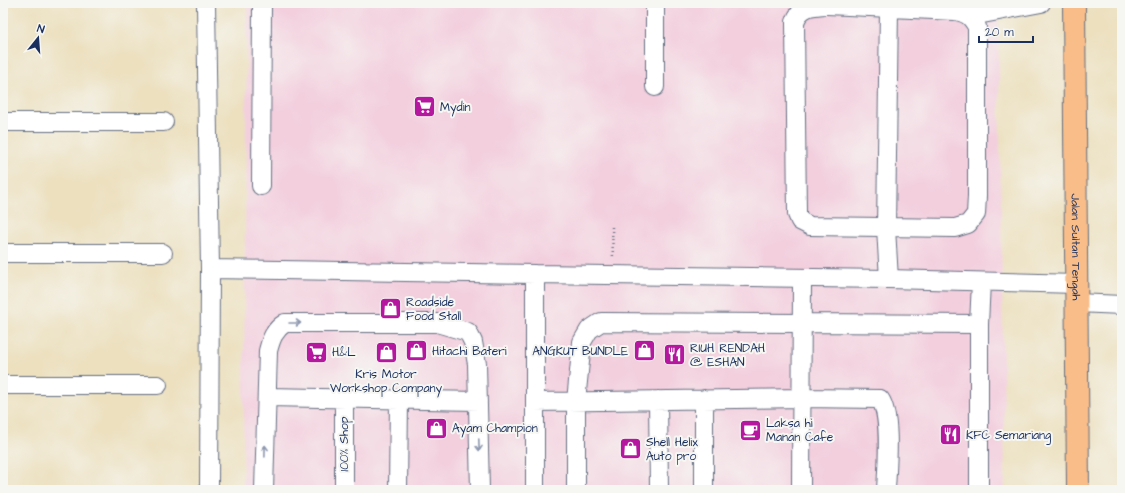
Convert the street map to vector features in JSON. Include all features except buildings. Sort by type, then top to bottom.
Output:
[{"type":"main road","name":"Jalan Sultan Tengah","points":[[1074,3],[1078,490]]},
{"type":"street","points":[[206,3],[210,269],[209,490]]},
{"type":"street","points":[[261,186],[262,3]]},
{"type":"street","points":[[655,3],[655,87]]},
{"type":"street","points":[[972,16],[1040,3]]},
{"type":"street","points":[[797,6],[889,8],[955,11],[967,13],[972,16],[978,27],[976,214],[968,224],[955,228],[810,226],[800,221],[796,214],[795,22],[797,6]]},
{"type":"street","points":[[889,8],[886,228],[889,279]]},
{"type":"street","points":[[3,122],[164,122]]},
{"type":"street","points":[[3,253],[163,254]]},
{"type":"street","points":[[210,269],[802,279],[889,279],[981,282],[1077,294],[1122,305]]},
{"type":"street","points":[[535,274],[535,490]]},
{"type":"street","points":[[801,490],[802,279]]},
{"type":"street","points":[[979,490],[979,324],[981,282]]},
{"type":"street","points":[[576,490],[576,401],[582,342],[589,330],[601,322],[979,324]]},
{"type":"street","points":[[264,490],[268,351],[272,336],[278,327],[285,324],[437,323],[468,332],[473,342],[477,364],[480,490]]},
{"type":"street","points":[[3,385],[158,385]]},
{"type":"street","points":[[267,398],[478,401]]},
{"type":"street","points":[[535,402],[802,398],[880,400],[885,406],[887,424],[886,490]]},
{"type":"street","name":"100% Shop","points":[[344,399],[344,490]]},
{"type":"street","points":[[704,399],[704,490]]},
{"type":"street","points":[[398,400],[398,490]]},
{"type":"street","points":[[658,400],[659,490]]},
{"type":"path","points":[[612,226],[613,276]]},
{"type":"shaded area","points":[[247,3],[998,3],[1005,490],[243,490]]},
{"type":"place","name":"Mydin","points":[[424,107]]},
{"type":"place","name":"Roadside Food Stall","points":[[390,309]]},
{"type":"place","name":"Hitachi Bateri","points":[[417,351]]},
{"type":"place","name":"ANGKUT BUNDLE","points":[[644,351]]},
{"type":"place","name":"H&L","points":[[317,352]]},
{"type":"place","name":"Kris Motor Workshop Company","points":[[386,353]]},
{"type":"place","name":"RIUH RENDAH @ ESHAN","points":[[675,355]]},
{"type":"place","name":"Ayam Champion","points":[[436,428]]},
{"type":"place","name":"Laksa hi Manan Cafe","points":[[750,430]]},
{"type":"place","name":"KFC Semariang","points":[[950,435]]},
{"type":"place","name":"Shell Helix Auto pro","points":[[631,449]]}]
